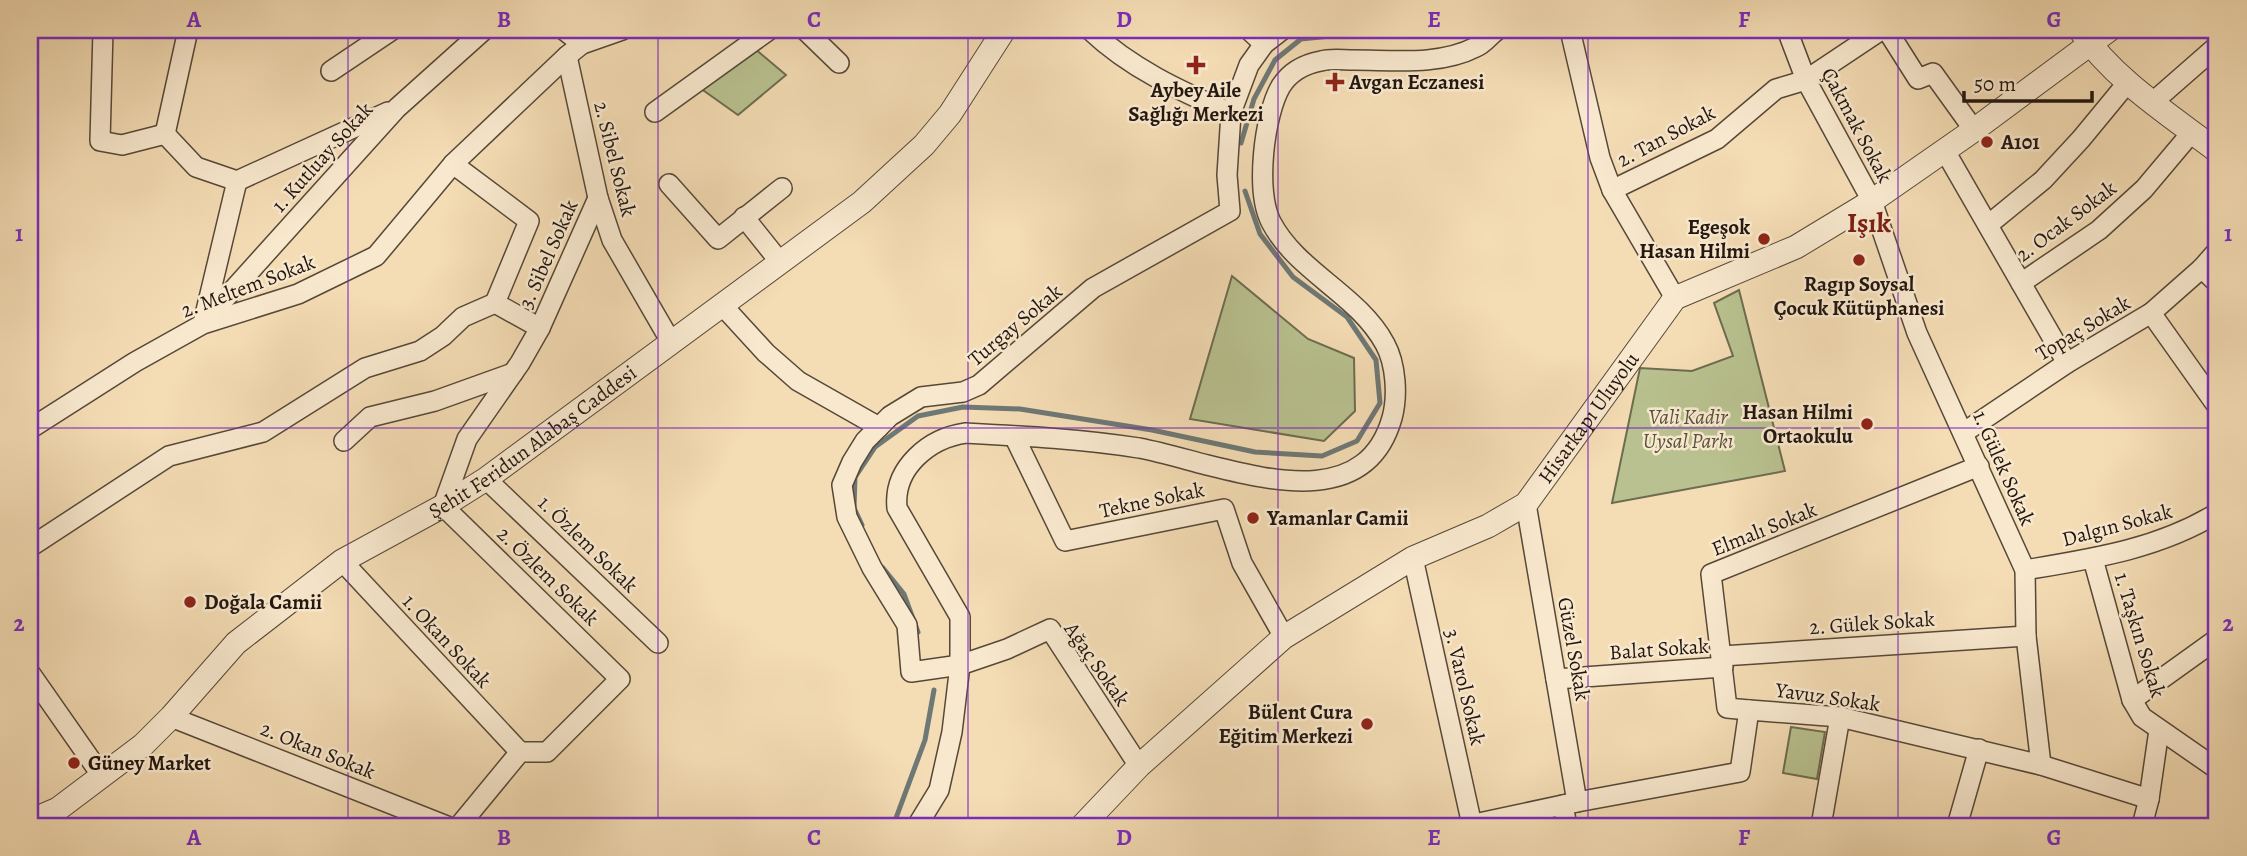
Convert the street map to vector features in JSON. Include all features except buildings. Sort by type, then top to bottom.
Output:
[{"type":"street","points":[[103,30],[100,141],[122,145],[165,134]]},
{"type":"street","points":[[165,134],[188,30]]},
{"type":"street","points":[[331,71],[392,30]]},
{"type":"street","name":"1. Kutluay Sokak","points":[[203,324],[397,108],[484,30]]},
{"type":"street","points":[[564,30],[575,50]]},
{"type":"street","name":"2. Meltem Sokak","points":[[30,429],[135,362],[203,324],[298,294],[376,256],[453,164],[575,50],[622,30]]},
{"type":"street","points":[[655,112],[769,30]]},
{"type":"street","points":[[805,30],[839,63]]},
{"type":"street","name":"Şehit Feridun Alabaş Caddesi","points":[[30,821],[58,809],[143,745],[172,717],[236,643],[342,561],[443,506],[486,479],[862,202],[924,145],[950,114],[1004,30]]},
{"type":"street","points":[[1090,30],[1109,48],[1146,73],[1231,113]]},
{"type":"street","points":[[1249,30],[1264,44]]},
{"type":"street","points":[[1262,156],[1228,143],[1231,113],[1249,65],[1264,44],[1282,30]]},
{"type":"street","points":[[917,826],[939,790],[952,732],[960,665],[960,617],[897,508],[896,495],[900,479],[913,460],[950,435],[966,433],[1140,448],[1276,480],[1323,480],[1359,466],[1379,446],[1389,430],[1395,407],[1394,373],[1386,346],[1369,320],[1291,250],[1270,222],[1262,191],[1262,156],[1280,88],[1289,74],[1322,60],[1418,60],[1449,56],[1478,47],[1497,30]]},
{"type":"street","points":[[1570,30],[1600,158],[1612,190],[1675,298],[1796,247],[1872,201],[1974,130],[2085,37],[2109,30]]},
{"type":"street","name":"Çakmak Sokak","points":[[1787,30],[1806,80],[1872,201]]},
{"type":"street","name":"2. Tan Sokak","points":[[1612,190],[1717,139],[1776,89],[1806,80],[1881,30]]},
{"type":"street","points":[[1887,30],[1918,79],[1933,73],[1974,130]]},
{"type":"street","points":[[2085,37],[2128,82],[2217,151]]},
{"type":"street","points":[[2153,102],[2217,46]]},
{"type":"street","name":"2. Sibel Sokak","points":[[575,50],[598,198],[612,240],[671,342]]},
{"type":"street","points":[[1988,225],[2043,180],[2128,82]]},
{"type":"street","points":[[165,134],[196,167],[237,181],[397,108]]},
{"type":"street","name":"2. Ocak Sokak","points":[[2021,284],[2099,230],[2144,189],[2192,132]]},
{"type":"street","name":"Turgay Sokak","points":[[960,665],[911,672],[907,625],[872,568],[847,517],[842,485],[865,441],[890,416],[921,397],[963,392],[979,385],[1093,288],[1230,211],[1228,143]]},
{"type":"street","points":[[1945,151],[2067,363]]},
{"type":"street","points":[[30,547],[169,456],[263,432],[365,369],[420,351],[443,336],[463,317],[495,303],[529,221],[453,164]]},
{"type":"street","points":[[203,324],[237,181]]},
{"type":"street","points":[[670,184],[719,239],[782,188]]},
{"type":"street","name":"3. Sibel Sokak","points":[[443,506],[467,439],[513,373],[540,328],[598,198]]},
{"type":"street","name":"1. Gülek Sokak","points":[[1872,201],[1917,333],[2025,570],[2026,636],[2041,765]]},
{"type":"street","points":[[744,217],[780,262]]},
{"type":"street","name":"Topaç Sokak","points":[[1963,433],[2067,363],[2151,313],[2202,268],[2217,251]]},
{"type":"street","points":[[2202,268],[2217,283]]},
{"type":"street","name":"Hisarkapı Uluyolu","points":[[1082,826],[1139,766],[1284,637],[1413,558],[1488,526],[1526,504],[1675,298]]},
{"type":"street","points":[[495,303],[540,328]]},
{"type":"street","points":[[722,305],[766,353],[798,381],[879,427]]},
{"type":"street","points":[[2151,313],[2217,407]]},
{"type":"street","points":[[344,441],[370,417],[435,401],[513,373]]},
{"type":"street","name":"Tekne Sokak","points":[[1014,436],[1065,541],[1224,509],[1242,563],[1284,637]]},
{"type":"street","name":"Elmalı Sokak","points":[[1749,710],[1727,708],[1711,574],[1979,466]]},
{"type":"street","name":"1. Özlem Sokak","points":[[486,479],[658,643]]},
{"type":"street","name":"Güzel Sokak","points":[[1526,504],[1556,679],[1570,803],[1567,826]]},
{"type":"street","name":"2. Özlem Sokak","points":[[443,506],[620,679],[547,752],[520,752]]},
{"type":"street","name":"Dalgın Sokak","points":[[2025,570],[2093,559],[2145,545],[2197,526],[2217,513]]},
{"type":"street","name":"3. Varol Sokak","points":[[1413,558],[1469,825]]},
{"type":"street","name":"1. Taşkın Sokak","points":[[2093,559],[2132,701],[2142,717],[2217,769]]},
{"type":"street","name":"1. Okan Sokak","points":[[342,561],[520,752]]},
{"type":"street","name":"Ağaç Sokak","points":[[960,665],[1007,649],[1050,629],[1139,766]]},
{"type":"street","name":"2. Gülek Sokak","points":[[1722,662],[2026,636]]},
{"type":"street","points":[[2132,701],[2217,639]]},
{"type":"street","name":"Balat Sokak","points":[[1556,679],[1722,662]]},
{"type":"street","points":[[30,673],[102,776]]},
{"type":"street","name":"Yavuz Sokak","points":[[1469,825],[1509,821],[1570,803],[1740,772],[1749,710],[1840,717],[2041,765],[2149,799]]},
{"type":"street","name":"2. Okan Sokak","points":[[172,717],[447,826]]},
{"type":"street","points":[[1821,826],[1840,717]]},
{"type":"street","points":[[2142,826],[2149,799],[2159,730]]},
{"type":"street","points":[[1957,826],[1979,749]]},
{"type":"street","points":[[459,826],[520,752]]},
{"type":"green space","points":[[754,48],[786,75],[738,115],[700,88]]},
{"type":"green space","points":[[1232,276],[1308,339],[1354,358],[1355,411],[1324,441],[1190,419]]},
{"type":"green space","name":"Vali Kadir Uysal Parkı","points":[[1739,290],[1785,471],[1612,503],[1640,368],[1692,371],[1733,356],[1714,303]]},
{"type":"green space","points":[[1791,727],[1825,732],[1817,779],[1783,773]]},
{"type":"waterway","points":[[1241,143],[1254,99],[1275,60],[1301,39],[1433,30]]},
{"type":"waterway","points":[[862,525],[854,508],[855,477],[875,447],[918,416],[963,407],[1020,409],[1152,430],[1255,452],[1322,456],[1357,441],[1380,403],[1376,360],[1347,317],[1293,277],[1260,234],[1245,191]]},
{"type":"waterway","points":[[883,568],[904,594],[918,632]]},
{"type":"waterway","points":[[893,826],[925,740],[934,690]]},
{"type":"place","name":"Aybey Aile Sağlığı Merkezi","points":[[1196,65]]},
{"type":"place","name":"Avgan Eczanesi","points":[[1335,82]]},
{"type":"place","name":"A101","points":[[1987,142]]},
{"type":"place","name":"Egeşok Hasan Hilmi","points":[[1764,239]]},
{"type":"place","name":"Ragıp Soysal Çocuk Kütüphanesi","points":[[1859,260]]},
{"type":"place","name":"Hasan Hilmi Ortaokulu","points":[[1867,424]]},
{"type":"place","name":"Yamanlar Camii","points":[[1253,518]]},
{"type":"place","name":"Doğala Camii","points":[[190,602]]},
{"type":"place","name":"Bülent Cura Eğitim Merkezi","points":[[1367,724]]},
{"type":"place","name":"Güney Market","points":[[74,763]]},
{"type":"district","name":"Işık","points":[[1869,222]]}]
